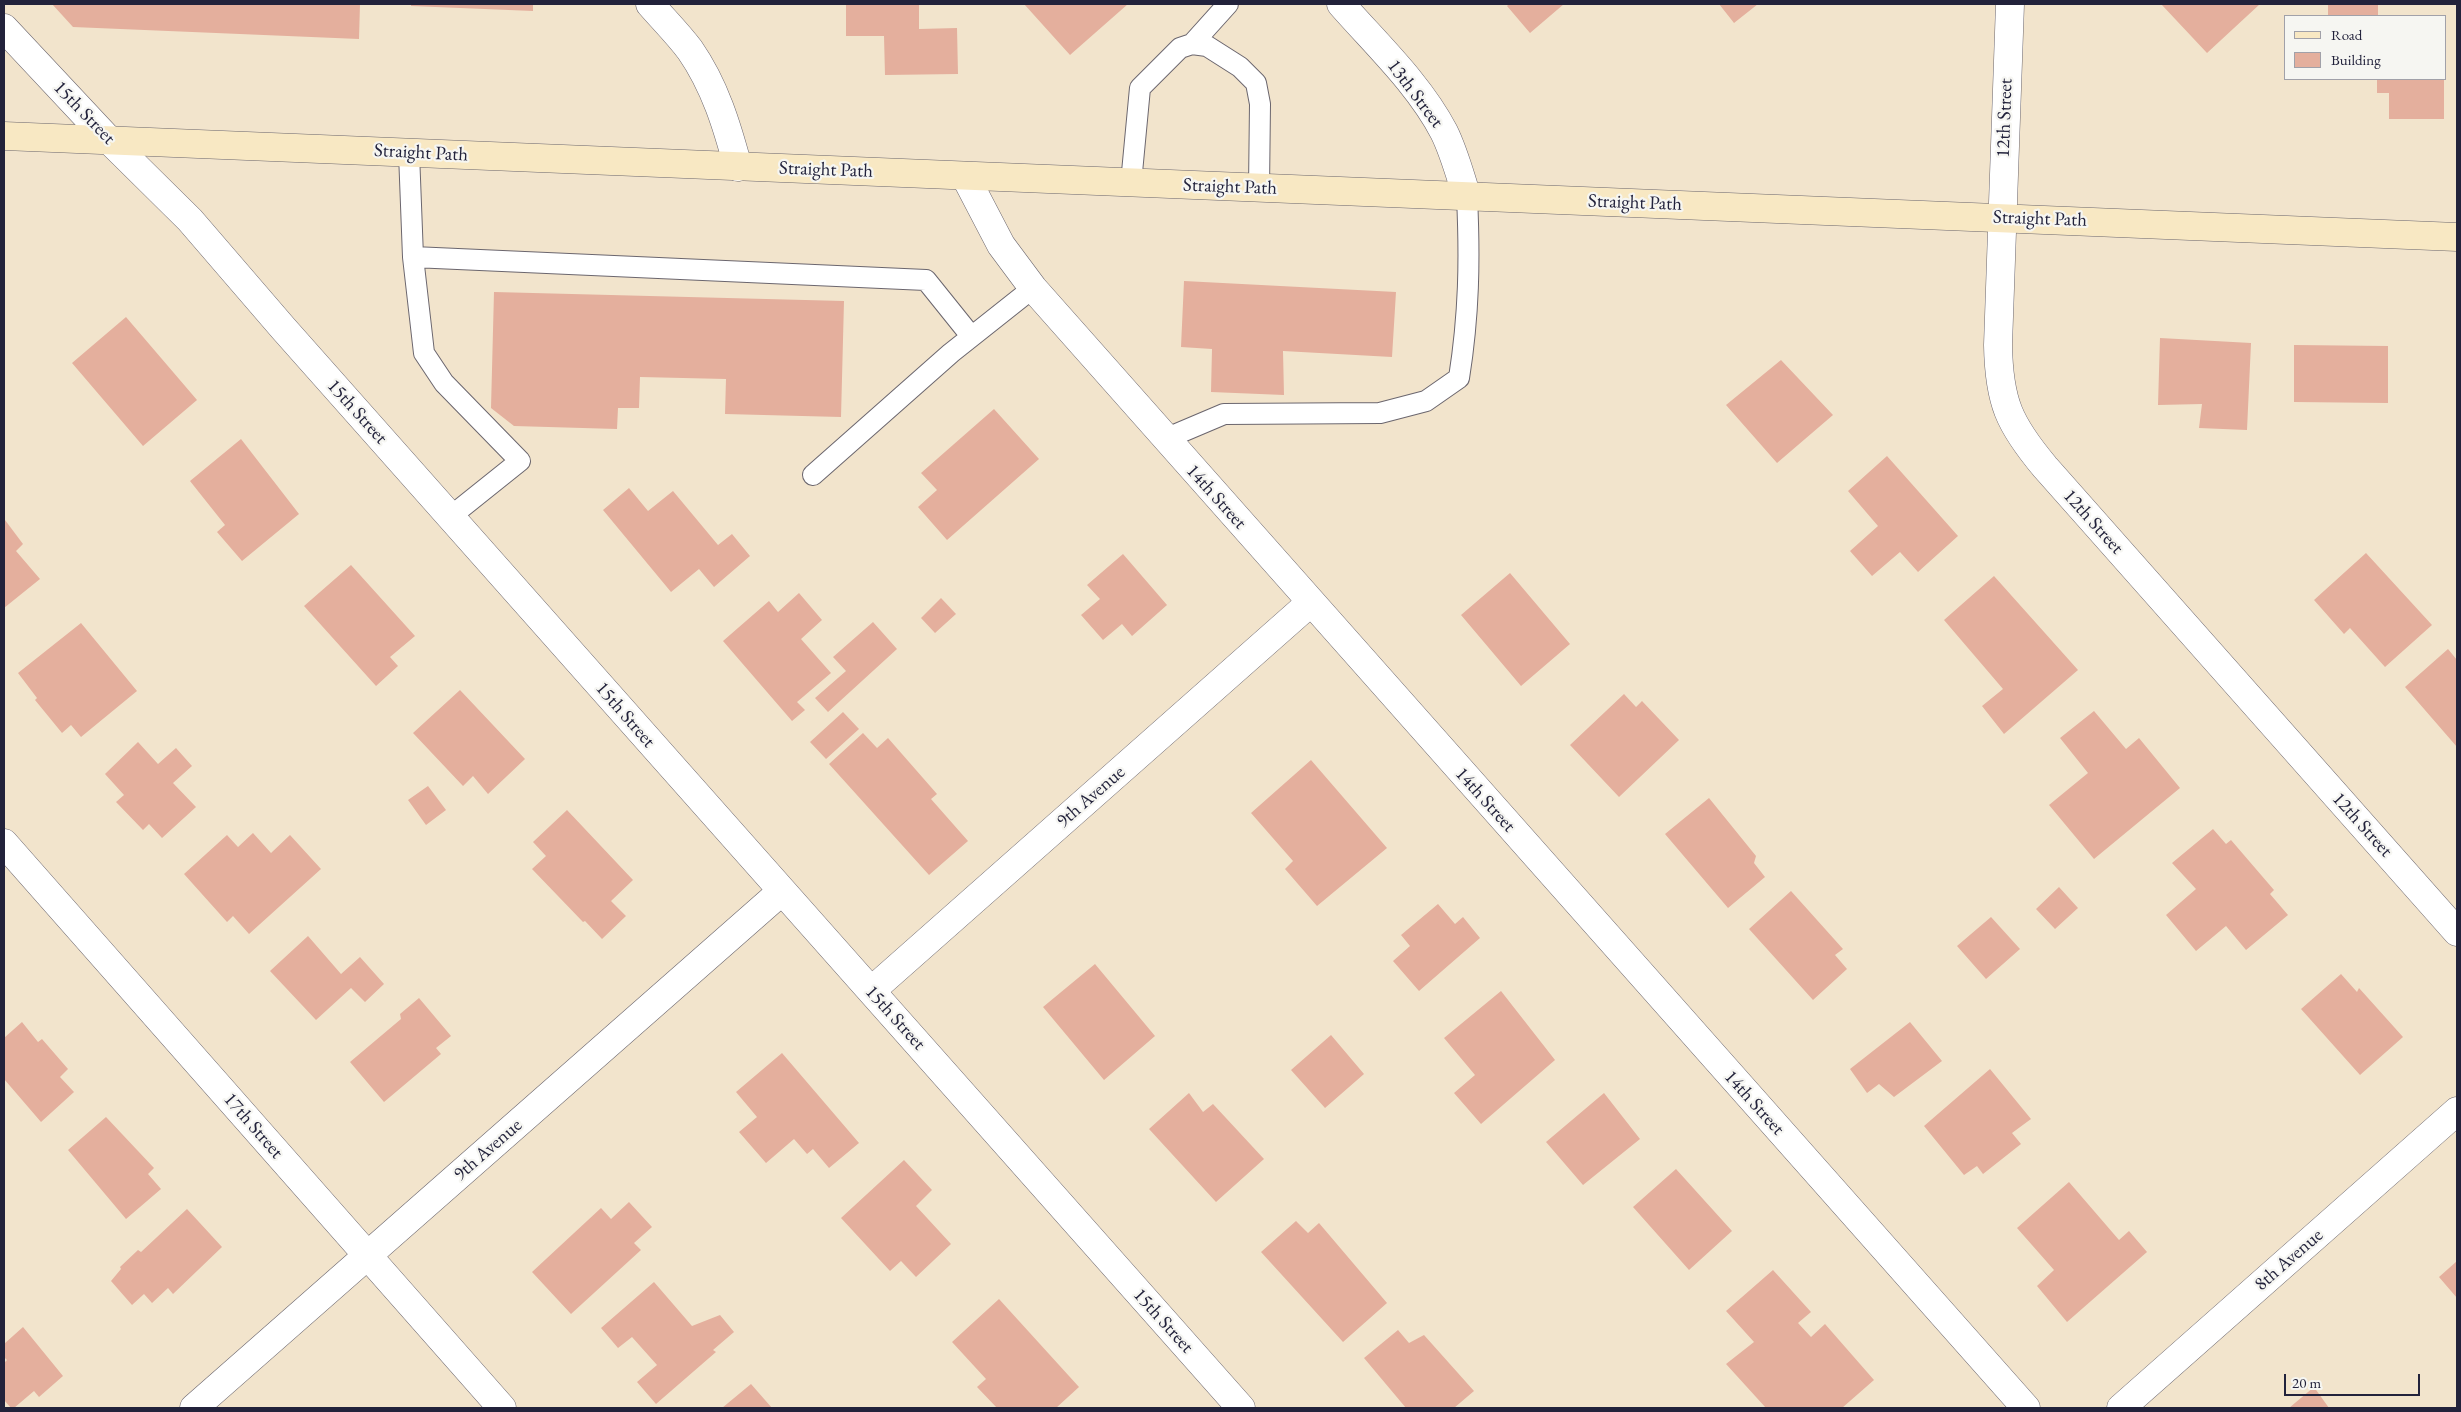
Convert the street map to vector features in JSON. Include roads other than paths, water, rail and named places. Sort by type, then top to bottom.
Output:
[{"type":"main road","name":"Straight Path","points":[[4,136],[106,138],[738,167],[2457,237]]},
{"type":"street","points":[[650,4],[689,50],[702,69],[721,108],[738,167]]},
{"type":"street","name":"13th Street","points":[[1340,4],[1412,86],[1433,114],[1454,155],[1467,197]]},
{"type":"street","name":"12th Street","points":[[2010,4],[1998,366],[2004,403],[2014,428],[2045,467],[2457,932]]},
{"type":"street","name":"15th Street","points":[[4,28],[106,138],[190,220],[227,265],[1241,1408]]},
{"type":"street","name":"14th Street","points":[[965,176],[1002,245],[1033,288],[1310,603],[2026,1408]]},
{"type":"street","name":"9th Avenue","points":[[871,991],[1310,603]]},
{"type":"street","name":"17th Street","points":[[4,843],[502,1408]]},
{"type":"street","name":"9th Avenue","points":[[194,1408],[782,891]]},
{"type":"street","name":"8th Avenue","points":[[2121,1408],[2457,1111]]},
{"type":"lane","points":[[1192,44],[1228,4]]},
{"type":"lane","points":[[1131,183],[1140,88],[1180,48],[1192,44],[1207,46],[1240,67],[1256,83],[1260,104],[1259,188]]},
{"type":"lane","points":[[409,153],[413,257],[424,353],[444,383],[520,461],[450,517]]},
{"type":"lane","points":[[1165,439],[1224,414],[1380,413],[1426,401],[1459,378],[1467,329],[1470,260],[1467,197]]},
{"type":"lane","points":[[413,257],[926,280],[971,336]]},
{"type":"lane","points":[[813,475],[971,336],[1033,288]]}]
